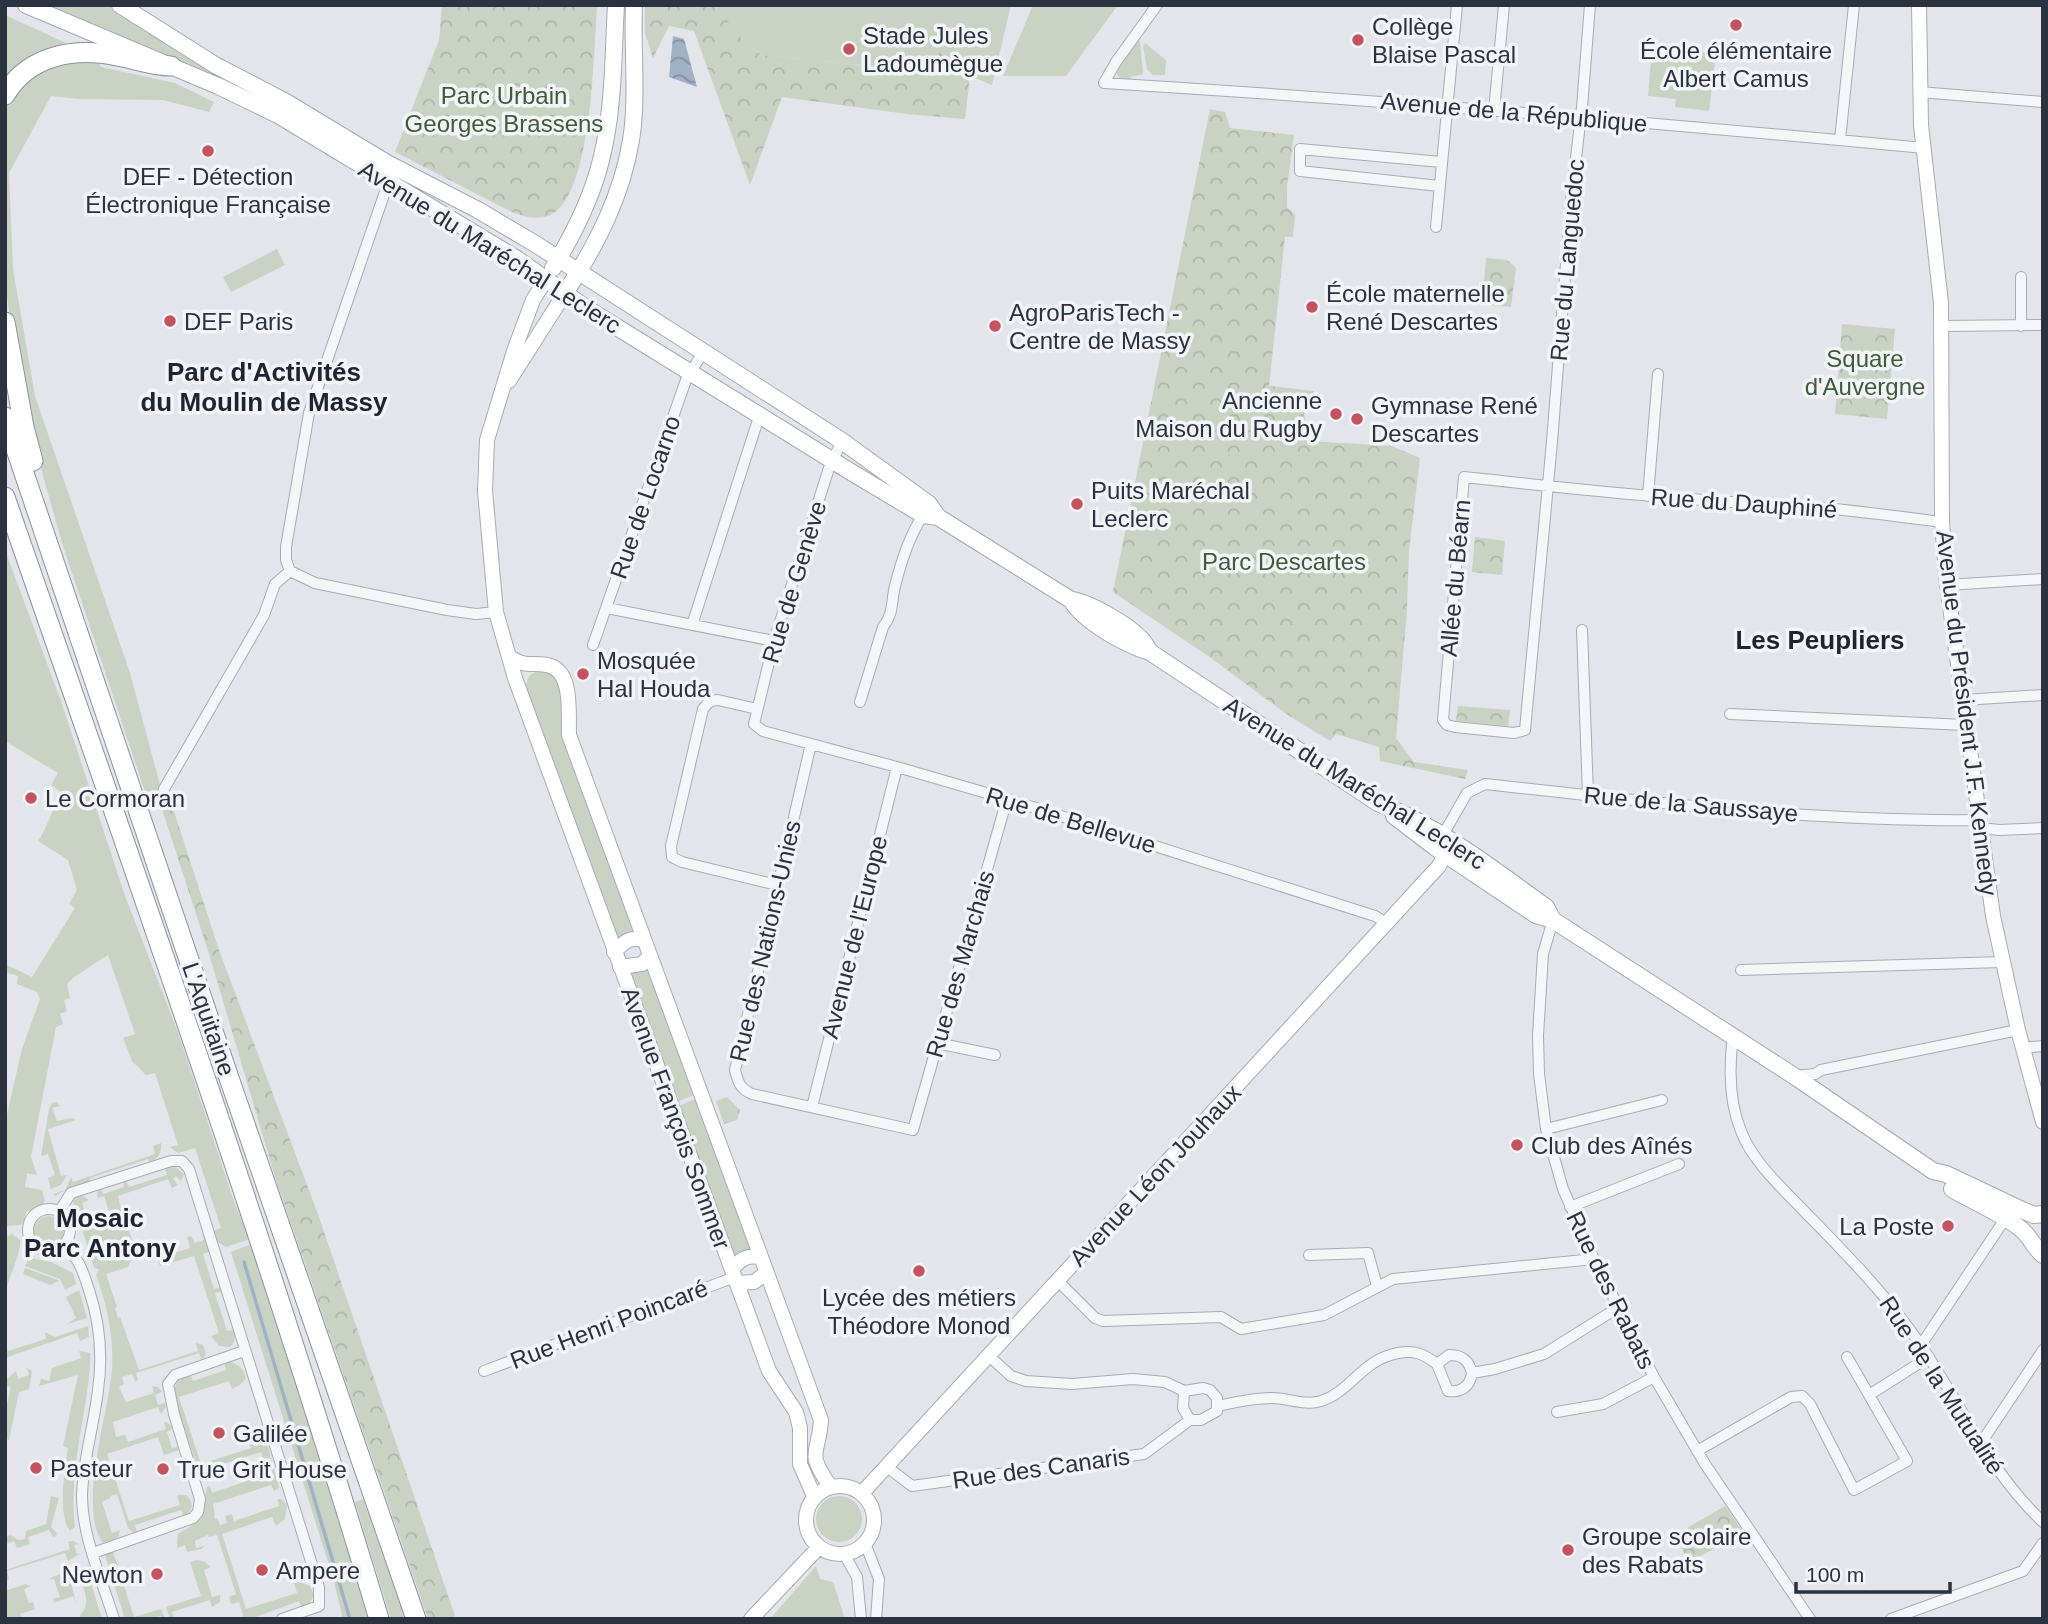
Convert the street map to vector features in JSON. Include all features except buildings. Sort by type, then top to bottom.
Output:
[{"type":"highway","points":[[5,94],[26,69],[61,55],[101,53],[152,66],[171,66]]},
{"type":"highway","points":[[5,323],[24,427],[42,496],[42,524]]},
{"type":"highway","name":"L'Aquitaine","points":[[5,417],[151,851],[416,1619]]},
{"type":"highway","name":"L'Aquitaine","points":[[5,497],[270,1264],[380,1619]]},
{"type":"main road","name":"Avenue du Maréchal Leclerc","points":[[26,5],[218,86],[278,115],[517,259],[565,293],[832,460],[1070,600],[1084,601],[1112,618],[1140,638],[1150,652],[1451,850],[1500,875],[1546,907],[1553,920]]},
{"type":"main road","name":"Avenue du Maréchal Leclerc","points":[[120,5],[215,65],[286,102],[387,163],[478,209],[579,272],[842,441],[929,504],[931,516]]},
{"type":"main road","points":[[546,279],[569,240],[602,160],[610,107],[616,5]]},
{"type":"main road","points":[[565,293],[606,223],[620,189],[632,139],[634,5]]},
{"type":"main road","name":"Avenue du Maréchal Leclerc","points":[[1444,845],[1540,918],[1553,920]]},
{"type":"main road","points":[[1553,920],[1794,1076],[1933,1171],[1941,1182],[2005,1219],[2024,1232],[2038,1249]]},
{"type":"main road","points":[[1933,1171],[1946,1174],[2034,1215],[2042,1214]]},
{"type":"main road","points":[[2038,1249],[2033,1224],[2042,1214]]},
{"type":"street","name":"Avenue de la République","points":[[1157,5],[1104,83],[1447,106],[1710,127],[1924,148]]},
{"type":"street","points":[[1436,226],[1457,5]]},
{"type":"street","points":[[1494,111],[1504,5]]},
{"type":"street","name":"Rue du Languedoc","points":[[1525,730],[1590,5]]},
{"type":"street","points":[[1840,140],[1854,5]]},
{"type":"street","name":"Avenue du Président J.F. Kennedy","points":[[1919,5],[1919,92],[1940,281],[1942,522],[1947,585],[1993,916],[2022,1048],[2043,1122]]},
{"type":"street","points":[[1919,92],[2043,102]]},
{"type":"street","points":[[1439,186],[1300,171],[1300,149],[1441,162]]},
{"type":"street","points":[[388,183],[309,412],[286,560],[290,571],[315,583],[447,610],[476,614],[496,612]]},
{"type":"street","points":[[2021,277],[2021,326]]},
{"type":"street","points":[[509,657],[533,665],[550,666],[559,671],[566,684],[569,735],[650,956],[642,964],[620,967],[515,678],[496,612],[485,475],[487,440],[533,300],[546,279]]},
{"type":"street","points":[[498,400],[565,293]]},
{"type":"street","points":[[1942,326],[2043,325]]},
{"type":"street","name":"Rue de Locarno","points":[[593,645],[690,372],[703,352]]},
{"type":"street","points":[[1648,496],[1658,374]]},
{"type":"street","points":[[692,625],[757,423],[762,415]]},
{"type":"street","name":"Rue de Genève","points":[[754,724],[774,640],[832,460],[842,441]]},
{"type":"street","name":"Allée du Béarn","points":[[1525,730],[1514,733],[1454,727],[1447,725],[1444,720],[1464,477],[1546,486]]},
{"type":"street","name":"Rue du Dauphiné","points":[[1546,486],[1828,509],[1942,522]]},
{"type":"street","points":[[860,702],[883,627],[890,618],[895,600],[894,589],[914,531],[931,516]]},
{"type":"street","points":[[164,789],[264,615],[275,584],[290,571]]},
{"type":"street","points":[[1947,585],[2043,579]]},
{"type":"street","points":[[607,608],[774,640]]},
{"type":"street","points":[[1582,630],[1588,795]]},
{"type":"street","points":[[515,678],[533,665]]},
{"type":"street","points":[[521,694],[522,682],[533,665]]},
{"type":"street","points":[[1963,700],[2043,695]]},
{"type":"street","points":[[757,709],[718,700],[710,701],[703,709],[671,846],[672,856],[682,862],[777,885]]},
{"type":"street","points":[[1730,714],[1965,725]]},
{"type":"street","name":"Rue de Bellevue","points":[[754,724],[763,731],[897,766],[1007,799],[1375,916],[1386,923]]},
{"type":"street","name":"Rue des Nations-Unies","points":[[811,744],[735,1070],[744,1090],[913,1130]]},
{"type":"street","name":"Avenue de l'Europe","points":[[812,1107],[897,766]]},
{"type":"street","name":"Rue de la Saussaye","points":[[1444,845],[1467,793],[1485,784],[1672,806],[1980,824],[1999,830],[2043,828]]},
{"type":"street","name":"Rue des Marchais","points":[[913,1130],[1007,799]]},
{"type":"street","name":"Avenue Léon Jouhaux","points":[[862,1493],[1438,866],[1444,845]]},
{"type":"street","name":"Rue des Rabats","points":[[1553,920],[1542,954],[1539,1074],[1546,1129],[1570,1207],[1654,1377],[1697,1451],[1810,1619]]},
{"type":"street","points":[[614,952],[626,939],[644,940]]},
{"type":"street","name":"Avenue François Sommer","points":[[650,956],[766,1273]]},
{"type":"street","points":[[1741,970],[2003,962]]},
{"type":"street","name":"Avenue François Sommer","points":[[620,967],[769,1371],[796,1412],[800,1428],[800,1464],[814,1496]]},
{"type":"street","points":[[1794,1076],[1815,1074],[1821,1070],[2018,1030]]},
{"type":"street","name":"Rue de la Mutualité","points":[[1733,1036],[1730,1088],[1741,1132],[1767,1173],[1877,1286],[1929,1357],[2005,1482],[2022,1503],[2043,1522]]},
{"type":"street","points":[[937,1043],[995,1055]]},
{"type":"street","points":[[2022,1048],[2043,1046]]},
{"type":"street","points":[[1546,1129],[1662,1100]]},
{"type":"street","points":[[59,1212],[71,1193],[171,1161],[182,1161],[189,1169],[319,1587],[319,1606],[282,1619]]},
{"type":"street","points":[[1570,1207],[1679,1164]]},
{"type":"street","points":[[49,1209],[59,1212],[67,1220],[70,1231],[63,1246],[46,1251],[34,1245],[29,1236],[30,1224],[37,1213],[49,1209]]},
{"type":"street","points":[[1921,1345],[2005,1219]]},
{"type":"street","points":[[63,1246],[75,1254],[84,1275],[95,1310],[101,1343],[98,1390],[86,1455],[82,1497],[87,1533],[114,1619]]},
{"type":"street","points":[[1309,1255],[1368,1253],[1377,1286]]},
{"type":"street","points":[[760,1257],[742,1259],[734,1276],[754,1282],[766,1273],[821,1420],[814,1457],[817,1467],[830,1486]]},
{"type":"street","points":[[1058,1280],[1095,1318],[1102,1321],[1221,1317],[1241,1329],[1324,1315],[1393,1279],[1594,1259]]},
{"type":"street","name":"Rue Henri Poincaré","points":[[484,1371],[734,1276]]},
{"type":"street","points":[[1472,1373],[1544,1354],[1619,1307]]},
{"type":"street","points":[[1981,1443],[2043,1350]]},
{"type":"street","points":[[93,1553],[186,1521],[198,1512],[200,1499],[174,1414],[168,1384],[175,1375],[244,1351]]},
{"type":"street","points":[[1218,1406],[1245,1399],[1274,1398],[1317,1402],[1335,1395],[1364,1368],[1383,1356],[1410,1351],[1424,1354],[1437,1364],[1448,1391],[1464,1389],[1469,1384],[1472,1373],[1467,1360],[1449,1355],[1437,1364]]},
{"type":"street","points":[[989,1356],[1011,1376],[1026,1381],[1072,1384],[1133,1379],[1165,1382],[1184,1391],[1210,1390],[1217,1398],[1217,1411],[1201,1420],[1190,1420],[1183,1408],[1184,1391]]},
{"type":"street","points":[[1697,1451],[1791,1397],[1802,1396],[1810,1404],[1854,1490],[1907,1461],[1847,1357]]},
{"type":"street","points":[[1869,1395],[1929,1357]]},
{"type":"street","points":[[1557,1412],[1603,1404],[1654,1377]]},
{"type":"street","name":"Rue des Canaris","points":[[887,1467],[912,1486],[1144,1454],[1190,1420]]},
{"type":"street","points":[[841,1485],[862,1493],[869,1501],[875,1522],[865,1544],[844,1554],[835,1554],[819,1547],[806,1528],[808,1506],[814,1496],[830,1486],[841,1485]]},
{"type":"street","points":[[1891,1619],[2022,1571],[2043,1543]]},
{"type":"street","points":[[865,1544],[879,1579],[876,1619]]},
{"type":"street","points":[[751,1619],[819,1547]]},
{"type":"street","points":[[844,1554],[857,1577],[861,1619]]},
{"type":"green space","points":[[41,5],[108,5],[222,78]]},
{"type":"green space","name":"Parc Urbain Georges Brassens","points":[[442,5],[597,5],[589,116],[584,147],[577,175],[567,197],[550,215],[535,218],[514,213],[395,152],[439,40]]},
{"type":"green space","points":[[645,5],[720,5],[737,33],[761,55],[912,70],[954,44],[970,76],[965,119],[782,97],[750,185],[694,31],[669,26],[653,58],[645,33]]},
{"type":"green space","name":"Stade Jules Ladoumègue","points":[[720,5],[1011,5],[992,85],[970,76],[954,44],[912,70],[761,55],[740,39],[723,15]]},
{"type":"green space","points":[[1033,5],[1118,5],[1066,76],[1003,76]]},
{"type":"green space","points":[[5,15],[66,43],[33,54],[5,80]]},
{"type":"green space","points":[[1137,40],[1140,42],[1143,74],[1131,77],[1131,81],[1121,80],[1117,68]]},
{"type":"green space","points":[[1145,43],[1166,60],[1165,75],[1153,75],[1147,69],[1143,47]]},
{"type":"green space","points":[[1652,48],[1716,53],[1709,111],[1675,107],[1676,99],[1648,96]]},
{"type":"green space","points":[[96,58],[101,67],[175,83],[214,102],[209,112],[163,100],[51,96],[9,173],[13,269],[35,396],[130,673],[160,785],[170,799],[160,803],[148,801],[62,543],[33,440],[15,357],[5,280],[5,107],[17,87],[50,65]]},
{"type":"green space","name":"Parc Descartes","points":[[1210,109],[1225,112],[1230,128],[1294,135],[1287,187],[1287,207],[1295,215],[1293,237],[1285,237],[1269,386],[1314,391],[1304,415],[1310,441],[1392,446],[1420,458],[1409,551],[1396,738],[1414,762],[1468,770],[1465,779],[1380,761],[1379,747],[1336,734],[1330,741],[1288,715],[1211,658],[1113,592]]},
{"type":"green space","points":[[277,249],[285,265],[231,292],[223,277]]},
{"type":"green space","points":[[1486,258],[1507,260],[1516,268],[1511,307],[1482,304]]},
{"type":"green space","name":"Square d'Auvergne","points":[[1842,324],[1895,329],[1887,419],[1835,414]]},
{"type":"green space","points":[[1475,537],[1505,541],[1502,575],[1472,572]]},
{"type":"green space","points":[[5,550],[61,701],[125,896],[179,1035],[234,1201],[250,1239],[226,1247],[218,1242],[214,1231],[221,1228],[195,1148],[178,1153],[170,1147],[178,1145],[155,1073],[146,1075],[132,1061],[123,1038],[135,1034],[108,955],[67,984],[70,998],[64,1000],[67,1011],[60,1014],[63,1024],[56,1027],[31,1157],[37,1175],[27,1173],[25,1187],[42,1190],[45,1201],[41,1206],[26,1212],[21,1225],[6,1226],[5,1123],[22,1049],[40,999],[37,992],[17,984],[18,976],[5,972],[5,964],[32,977],[75,908],[69,904],[77,890],[68,860],[38,841],[61,792],[51,785],[58,773],[5,741]]},
{"type":"green space","points":[[538,670],[545,670],[558,678],[638,933],[625,934],[617,941],[525,688],[529,676]]},
{"type":"green space","points":[[1458,706],[1510,710],[1508,726],[1456,721]]},
{"type":"green space","points":[[170,799],[219,950],[319,1217],[456,1619],[428,1619],[275,1177],[210,957],[160,803]]},
{"type":"green space","points":[[647,966],[695,1092],[694,1095],[679,1101],[629,971]]},
{"type":"green space","points":[[727,1097],[740,1110],[737,1120],[724,1124],[716,1101]]},
{"type":"green space","points":[[698,1100],[754,1251],[741,1252],[734,1259],[679,1108]]},
{"type":"green space","points":[[57,1102],[60,1106],[52,1108],[57,1121],[72,1118],[76,1120],[48,1129],[61,1176],[67,1175],[61,1185],[51,1189],[48,1178],[55,1175],[48,1154],[41,1156],[49,1109],[52,1103]]},
{"type":"green space","points":[[161,1143],[160,1153],[152,1161],[149,1162],[148,1159],[90,1178],[91,1181],[65,1190],[71,1177],[73,1182],[155,1154],[153,1146]]},
{"type":"green space","points":[[165,1167],[175,1167],[184,1174],[181,1181],[176,1176],[173,1179],[178,1185],[172,1188],[168,1179],[118,1196],[124,1223],[126,1222],[136,1251],[128,1267],[106,1274],[118,1318],[120,1317],[139,1370],[198,1351],[196,1343],[203,1345],[206,1354],[202,1360],[199,1353],[136,1373],[138,1380],[135,1381],[132,1374],[122,1377],[124,1384],[119,1387],[126,1402],[154,1393],[152,1386],[158,1387],[162,1392],[155,1395],[158,1405],[165,1403],[166,1407],[161,1414],[158,1407],[113,1422],[116,1437],[125,1435],[128,1442],[166,1429],[164,1422],[167,1422],[173,1428],[167,1432],[172,1448],[179,1447],[179,1450],[164,1455],[158,1437],[107,1454],[129,1521],[180,1505],[177,1495],[186,1495],[192,1507],[184,1517],[181,1510],[135,1525],[137,1533],[134,1533],[128,1528],[117,1494],[110,1496],[102,1502],[112,1533],[120,1530],[118,1538],[103,1543],[96,1527],[93,1507],[97,1459],[112,1369],[111,1333],[96,1275],[99,1270],[94,1267],[72,1198],[81,1195],[89,1200],[82,1203],[89,1224],[104,1222],[111,1217],[104,1196],[97,1198],[98,1190],[101,1188],[103,1194],[124,1187],[123,1181],[126,1180],[129,1187],[167,1175]]},
{"type":"green space","points":[[49,1216],[60,1220],[64,1231],[60,1242],[49,1246],[38,1242],[34,1231],[38,1220]]},
{"type":"green space","points":[[202,1232],[211,1251],[203,1254],[214,1289],[221,1287],[222,1291],[215,1293],[227,1331],[235,1332],[230,1347],[219,1346],[211,1336],[219,1333],[194,1256],[160,1266],[157,1258],[190,1248],[187,1237],[191,1236],[195,1243],[204,1240]]},
{"type":"green space","points":[[11,1233],[20,1240],[20,1246],[5,1294],[5,1235],[10,1236]]},
{"type":"green space","points":[[252,1244],[369,1619],[343,1619],[333,1578],[231,1252]]},
{"type":"green space","points":[[29,1258],[51,1262],[73,1273],[76,1284],[65,1290],[60,1279],[25,1266]]},
{"type":"green space","points":[[25,1268],[59,1281],[50,1285],[23,1274]]},
{"type":"green space","points":[[79,1290],[87,1318],[67,1324],[76,1318],[66,1297]]},
{"type":"green space","points":[[88,1326],[89,1337],[80,1341],[77,1333],[5,1358],[5,1352],[46,1339],[45,1332],[55,1337]]},
{"type":"green space","points":[[79,1351],[90,1353],[90,1365],[74,1486],[75,1527],[70,1531],[63,1502],[68,1448],[63,1446],[78,1375],[39,1386],[41,1379],[49,1381],[52,1368],[81,1358]]},
{"type":"green space","points":[[224,1363],[238,1365],[243,1372],[246,1378],[240,1385],[232,1389],[229,1381],[179,1397],[201,1464],[251,1448],[250,1445],[264,1440],[262,1433],[265,1435],[279,1488],[274,1491],[271,1485],[213,1504],[215,1519],[217,1518],[220,1525],[227,1523],[225,1516],[232,1514],[234,1521],[279,1506],[277,1499],[287,1505],[285,1519],[276,1526],[272,1517],[222,1534],[246,1609],[297,1593],[294,1583],[310,1586],[314,1595],[309,1604],[302,1608],[299,1601],[250,1619],[244,1619],[239,1602],[231,1604],[229,1597],[236,1594],[217,1535],[208,1535],[195,1541],[196,1548],[204,1546],[202,1549],[187,1552],[185,1545],[177,1548],[178,1534],[194,1524],[202,1514],[207,1487],[210,1486],[212,1493],[267,1474],[266,1459],[263,1459],[261,1452],[220,1465],[222,1473],[214,1475],[212,1469],[205,1471],[207,1478],[201,1477],[174,1399],[175,1390],[177,1383],[186,1376],[190,1374],[193,1381],[226,1370]]},
{"type":"green space","points":[[27,1368],[32,1371],[29,1389],[19,1392],[9,1440],[5,1438],[5,1412],[11,1387],[5,1385],[5,1380],[16,1371],[18,1379],[29,1375]]},
{"type":"green space","points":[[51,1496],[59,1498],[51,1527],[57,1533],[56,1536],[53,1537],[49,1530],[28,1537],[30,1544],[17,1548],[14,1541],[5,1544],[5,1537],[11,1535],[18,1540],[25,1539],[26,1531],[46,1524]]},
{"type":"green space","points":[[839,1496],[856,1502],[862,1519],[856,1536],[839,1542],[822,1536],[816,1519],[822,1502]]},
{"type":"green space","points":[[363,1499],[405,1619],[391,1619],[355,1502]]},
{"type":"green space","points":[[1725,1506],[1744,1533],[1689,1562],[1675,1535]]},
{"type":"green space","points":[[68,1542],[79,1544],[74,1545],[77,1554],[81,1553],[68,1561],[65,1553],[7,1571],[9,1579],[5,1581],[5,1570],[70,1549]]},
{"type":"green space","points":[[113,1551],[134,1617],[161,1609],[165,1619],[161,1616],[151,1619],[125,1619],[105,1555]]},
{"type":"green space","points":[[197,1560],[211,1567],[204,1570],[212,1597],[220,1595],[220,1602],[212,1607],[210,1600],[172,1612],[174,1619],[170,1619],[166,1607],[201,1596],[190,1562]]},
{"type":"green space","points":[[816,1566],[820,1579],[833,1582],[845,1619],[770,1619]]},
{"type":"green space","points":[[86,1567],[102,1619],[81,1619],[86,1600],[78,1572]]},
{"type":"green space","points":[[62,1573],[69,1575],[76,1603],[73,1596],[54,1603],[53,1599],[60,1597],[54,1579],[48,1579]]},
{"type":"green space","points":[[26,1584],[31,1586],[24,1589],[29,1603],[33,1602],[35,1609],[20,1614],[22,1619],[5,1619],[5,1591]]},
{"type":"water","points":[[673,36],[684,39],[697,87],[669,77]]},
{"type":"waterway","points":[[244,1262],[350,1619]]},
{"type":"place","name":"École élémentaire Albert Camus","points":[[1736,25]]},
{"type":"place","name":"Collège Blaise Pascal","points":[[1358,40]]},
{"type":"place","name":"Stade Jules Ladoumègue","points":[[849,49]]},
{"type":"place","name":"DEF - Détection Électronique Française","points":[[208,151]]},
{"type":"place","name":"École maternelle René Descartes","points":[[1312,307]]},
{"type":"place","name":"DEF Paris","points":[[170,321]]},
{"type":"place","name":"AgroParisTech - Centre de Massy","points":[[995,326]]},
{"type":"place","name":"Ancienne Maison du Rugby","points":[[1336,414]]},
{"type":"place","name":"Gymnase René Descartes","points":[[1357,419]]},
{"type":"place","name":"Puits Maréchal Leclerc","points":[[1077,504]]},
{"type":"place","name":"Mosquée Hal Houda","points":[[583,674]]},
{"type":"place","name":"Le Cormoran","points":[[31,798]]},
{"type":"place","name":"Club des Aînés","points":[[1517,1145]]},
{"type":"place","name":"La Poste","points":[[1948,1226]]},
{"type":"place","name":"Lycée des métiers Théodore Monod","points":[[919,1271]]},
{"type":"place","name":"Galilée","points":[[219,1433]]},
{"type":"place","name":"Pasteur","points":[[36,1468]]},
{"type":"place","name":"True Grit House","points":[[163,1469]]},
{"type":"place","name":"Groupe scolaire des Rabats","points":[[1568,1550]]},
{"type":"place","name":"Ampere","points":[[262,1570]]},
{"type":"place","name":"Newton","points":[[157,1574]]},
{"type":"district","name":"Parc d'Activités du Moulin de Massy","points":[[264,387]]},
{"type":"district","name":"Les Peupliers","points":[[1820,640]]},
{"type":"district","name":"Mosaic Parc Antony","points":[[100,1233]]}]
